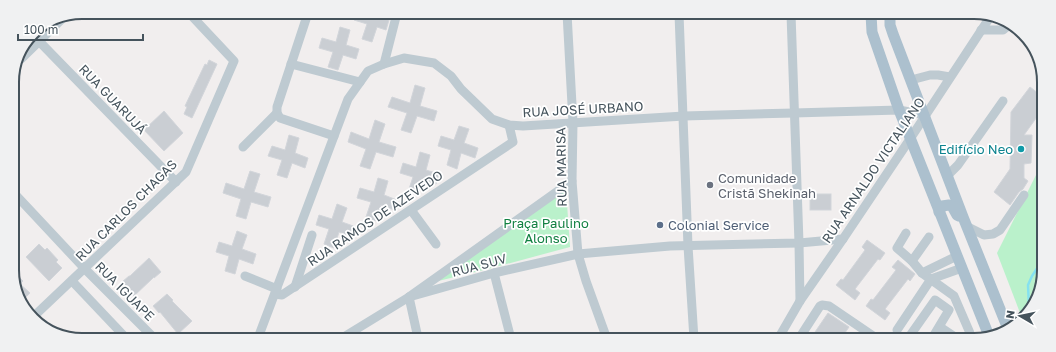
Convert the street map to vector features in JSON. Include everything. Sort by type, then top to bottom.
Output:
[{"type":"main road","points":[[872,19],[872,32],[899,110],[987,331]]},
{"type":"main road","points":[[890,19],[893,34],[987,279],[1006,325]]},
{"type":"main road","points":[[939,212],[942,206],[952,206],[957,215],[965,222]]},
{"type":"main road","points":[[969,284],[980,279],[987,279]]},
{"type":"street","name":"RUA CARLOS CHAGAS","points":[[37,314],[186,172],[234,60],[195,19]]},
{"type":"street","points":[[306,19],[277,107],[277,113],[280,118],[334,136]]},
{"type":"street","points":[[384,64],[395,19]]},
{"type":"street","name":"RUA MARISA","points":[[567,19],[573,123],[572,181],[578,254],[605,333]]},
{"type":"street","points":[[679,19],[688,246],[694,333]]},
{"type":"street","points":[[791,19],[800,301]]},
{"type":"street","name":"RUA ARNALDO VICTALIANO","points":[[782,333],[800,301],[910,139],[987,21]]},
{"type":"street","points":[[24,56],[56,24]]},
{"type":"street","points":[[981,30],[1003,30],[1006,27]]},
{"type":"street","name":"RUA GUARUJÁ","points":[[36,39],[176,182]]},
{"type":"street","name":"RUA JOSÉ URBANO","points":[[276,291],[348,99],[368,71],[404,58],[434,63],[451,76],[461,89],[492,119],[509,125],[523,126],[684,116],[899,110],[925,115]]},
{"type":"street","points":[[291,64],[360,82]]},
{"type":"street","points":[[911,80],[930,75],[950,77]]},
{"type":"street","points":[[947,176],[958,165],[1003,101]]},
{"type":"street","points":[[243,147],[277,113]]},
{"type":"street","name":"RUA RAMOS DE AZEVEDO","points":[[276,291],[282,295],[295,287],[513,142],[509,125]]},
{"type":"street","points":[[350,333],[409,298],[572,181]]},
{"type":"street","points":[[965,222],[984,235],[993,234],[1000,230],[1024,195]]},
{"type":"street","name":"RUA IGUAPE","points":[[19,198],[85,269],[149,333]]},
{"type":"street","points":[[411,210],[436,244]]},
{"type":"street","points":[[906,233],[897,248],[912,261],[922,273],[954,296],[970,333]]},
{"type":"street","points":[[295,287],[312,235]]},
{"type":"street","points":[[912,261],[929,237]]},
{"type":"street","name":"RUA SUV","points":[[409,298],[494,273],[578,254],[688,246],[799,243],[843,239]]},
{"type":"street","points":[[922,273],[957,256]]},
{"type":"street","points":[[897,330],[931,279],[962,268]]},
{"type":"street","points":[[494,273],[509,333]]},
{"type":"street","points":[[245,276],[276,291],[260,333]]},
{"type":"street","points":[[72,281],[121,333]]},
{"type":"street","points":[[922,292],[949,310],[936,333]]},
{"type":"street","points":[[409,298],[417,333]]},
{"type":"street","points":[[912,333],[935,300]]},
{"type":"street","points":[[804,333],[820,306],[825,305],[829,306],[869,333]]},
{"type":"street","points":[[785,327],[794,333]]},
{"type":"street","points":[[940,327],[949,333]]},
{"type":"green space","points":[[1037,173],[1037,270],[1035,286],[1031,298],[1020,313],[997,253]]},
{"type":"green space","name":"Praça Paulino Alonso","points":[[566,189],[570,247],[434,282]]},
{"type":"building","points":[[354,20],[389,20],[386,30],[377,27],[372,42],[362,39],[367,24]]},
{"type":"building","points":[[340,27],[350,30],[346,45],[359,49],[356,59],[343,55],[338,70],[328,67],[333,52],[319,48],[322,38],[336,42]]},
{"type":"building","points":[[209,60],[217,64],[192,118],[184,114],[187,107],[185,106],[205,64],[207,65]]},
{"type":"building","points":[[415,85],[425,88],[420,106],[437,111],[434,121],[417,116],[411,133],[401,130],[407,113],[388,107],[392,97],[410,103]]},
{"type":"building","name":"Edifício Neo","points":[[1030,87],[1037,92],[1037,117],[1024,135],[1032,135],[1031,163],[1024,164],[1024,178],[1028,181],[1010,205],[994,192],[1010,169],[1011,112]]},
{"type":"building","points":[[164,111],[183,133],[164,151],[144,130]]},
{"type":"building","points":[[375,120],[385,124],[379,142],[396,147],[393,157],[376,152],[370,169],[360,166],[366,149],[348,142],[351,132],[369,139]]},
{"type":"building","points":[[459,126],[469,129],[464,143],[478,148],[475,158],[461,153],[457,169],[447,165],[451,150],[438,146],[441,136],[454,140]]},
{"type":"building","points":[[289,135],[299,138],[295,153],[308,158],[305,168],[292,163],[287,178],[277,175],[282,160],[268,156],[272,146],[285,150]]},
{"type":"building","points":[[420,152],[430,155],[426,170],[439,174],[436,184],[423,180],[418,195],[408,192],[413,177],[400,173],[403,163],[416,167]]},
{"type":"building","points":[[250,171],[260,174],[254,192],[271,197],[268,207],[251,202],[246,219],[236,216],[241,199],[223,193],[226,183],[244,189]]},
{"type":"building","points":[[378,178],[388,181],[384,195],[397,200],[394,210],[381,205],[376,221],[366,217],[371,202],[357,198],[360,188],[374,192]]},
{"type":"building","points":[[810,194],[831,194],[831,210],[810,210]]},
{"type":"building","points":[[337,204],[347,208],[342,222],[356,227],[353,237],[339,232],[334,248],[324,244],[329,229],[316,225],[319,215],[332,219]]},
{"type":"building","points":[[237,231],[247,235],[242,249],[256,254],[253,264],[239,259],[235,274],[225,271],[229,256],[216,252],[219,242],[232,246]]},
{"type":"building","points":[[867,240],[885,253],[880,260],[878,259],[855,289],[860,293],[855,300],[836,285],[841,279],[843,280],[865,250],[862,247]]},
{"type":"building","points":[[39,244],[45,250],[47,248],[58,260],[56,262],[62,268],[49,281],[26,257]]},
{"type":"building","points":[[149,258],[161,272],[134,296],[122,282]]},
{"type":"building","points":[[898,260],[915,274],[910,281],[908,279],[885,309],[890,313],[885,320],[866,306],[871,299],[873,300],[896,270],[892,267]]},
{"type":"building","points":[[21,285],[30,293],[25,298]]},
{"type":"building","points":[[167,294],[192,321],[177,333],[160,312],[159,313],[153,306]]},
{"type":"building","points":[[828,313],[849,327],[845,333],[814,333]]},
{"type":"waterway","points":[[1029,301],[1028,285],[1037,268]]},
{"type":"place","name":"Edifício Neo","points":[[1021,149]]},
{"type":"place","name":"Comunidade Cristã Shekinah","points":[[710,185]]},
{"type":"place","name":"Colonial Service","points":[[660,225]]}]
